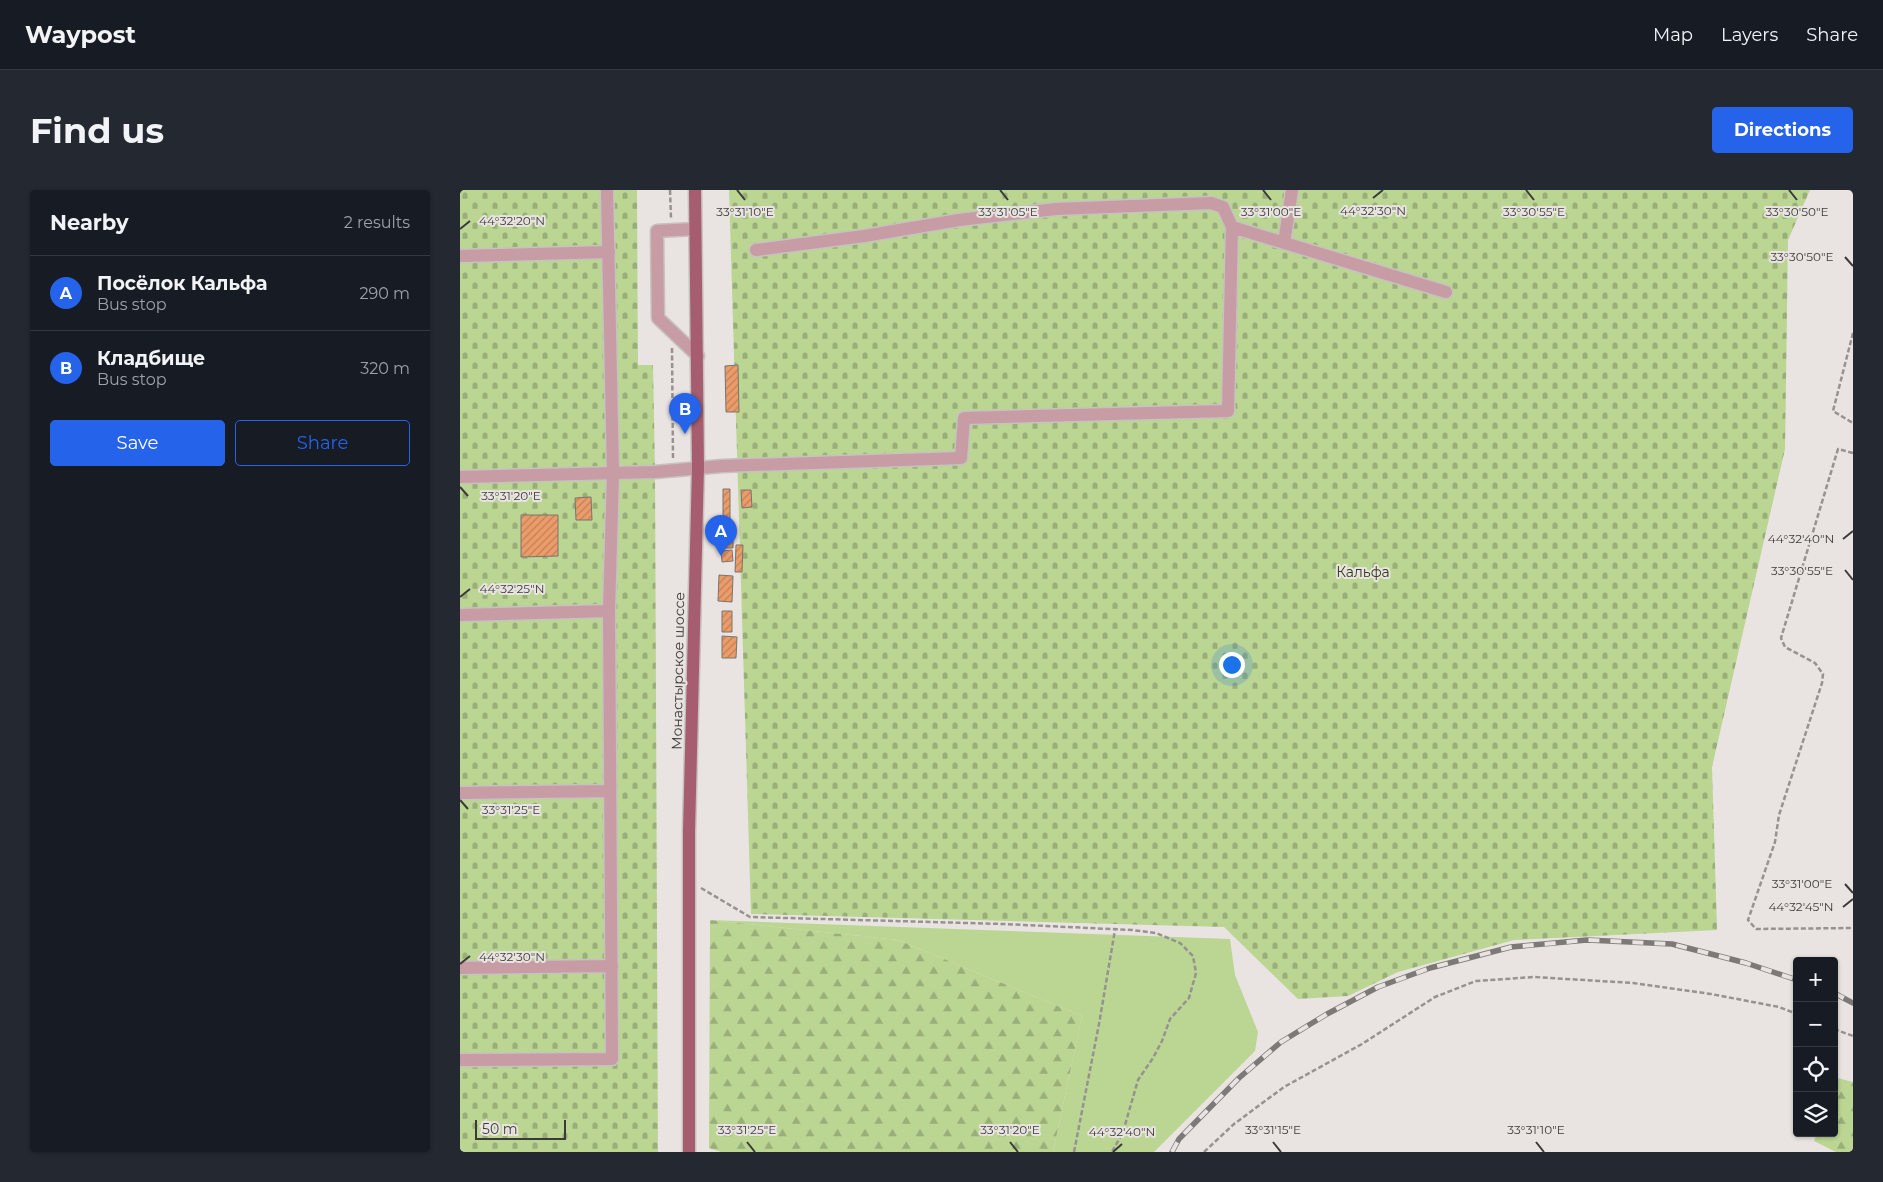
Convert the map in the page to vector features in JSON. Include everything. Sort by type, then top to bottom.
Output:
[{"type":"main road","name":"Монастырское шоссе","points":[[689,1152],[689,881],[698,467],[695,190]]},
{"type":"lane","points":[[460,1060],[612,1059],[609,611],[613,473],[607,190]]},
{"type":"lane","points":[[1284,243],[1292,190]]},
{"type":"lane","points":[[460,477],[655,472],[698,467],[961,458],[964,418],[1228,411],[1232,227],[1223,207],[1211,203],[1066,209],[959,220],[864,236],[756,250]]},
{"type":"lane","points":[[1232,227],[1446,292]]},
{"type":"lane","points":[[695,229],[657,230],[658,318],[698,356]]},
{"type":"lane","points":[[460,256],[608,252]]},
{"type":"lane","points":[[460,615],[609,611]]},
{"type":"lane","points":[[460,793],[610,791]]},
{"type":"lane","points":[[460,968],[612,966]]},
{"type":"path","points":[[670,190],[671,230]]},
{"type":"path","points":[[672,332],[673,458]]},
{"type":"path","points":[[1853,333],[1833,411],[1853,423]]},
{"type":"path","points":[[1853,454],[1838,449],[1781,638],[1785,647],[1815,664],[1823,674],[1822,683],[1780,815],[1775,842],[1748,920],[1756,929],[1853,928]]},
{"type":"path","points":[[689,881],[750,917],[1115,929],[1156,933],[1180,944],[1194,956],[1196,973],[1189,998],[1170,1019],[1162,1042],[1138,1080],[1123,1132],[1112,1152]]},
{"type":"path","points":[[1074,1152],[1100,1024],[1115,929]]},
{"type":"path","points":[[1204,1152],[1234,1124],[1284,1088],[1362,1044],[1435,997],[1476,981],[1534,977],[1633,983],[1779,1007],[1793,1012]]},
{"type":"path","points":[[1838,1030],[1853,1036]]},
{"type":"green space","points":[[460,190],[637,190],[638,365],[653,365],[658,1152],[460,1152]]},
{"type":"green space","name":"Кальфа","points":[[729,190],[1810,190],[1788,240],[1785,449],[1712,767],[1717,930],[1514,940],[1398,972],[1348,996],[1298,999],[1224,927],[751,914]]},
{"type":"green space","points":[[710,920],[1230,939],[1235,975],[1258,1032],[1255,1051],[1154,1152],[1053,1152],[1082,1016],[898,940]]},
{"type":"green space","points":[[710,920],[898,940],[1082,1016],[1053,1152],[721,1152],[709,1148]]},
{"type":"green space","points":[[1838,1078],[1853,1082],[1853,1152],[1836,1152],[1814,1141],[1816,1137],[1838,1137]]},
{"type":"building","points":[[738,365],[739,412],[726,412],[725,366]]},
{"type":"building","points":[[723,489],[730,489],[730,525],[723,524]]},
{"type":"building","points":[[741,490],[751,490],[752,507],[742,508]]},
{"type":"building","points":[[591,497],[592,520],[576,520],[575,498]]},
{"type":"building","points":[[521,515],[558,515],[558,556],[521,557]]},
{"type":"building","points":[[722,527],[733,527],[733,548],[723,548]]},
{"type":"building","points":[[736,545],[743,545],[742,572],[735,572]]},
{"type":"building","points":[[732,550],[733,561],[722,562],[721,551]]},
{"type":"building","points":[[719,575],[733,576],[732,602],[718,601]]},
{"type":"building","points":[[722,611],[732,611],[732,632],[722,632]]},
{"type":"building","points":[[722,636],[737,637],[736,658],[722,658]]},
{"type":"railway","points":[[1172,1152],[1179,1139],[1239,1078],[1281,1042],[1327,1014],[1378,987],[1430,968],[1511,947],[1587,940],[1672,944],[1746,963],[1793,979]]},
{"type":"railway","points":[[1838,995],[1853,1003]]},
{"type":"place","name":"Кладбище","points":[[685,434]]},
{"type":"place","name":"Посёлок Кальфа","points":[[721,556]]}]
